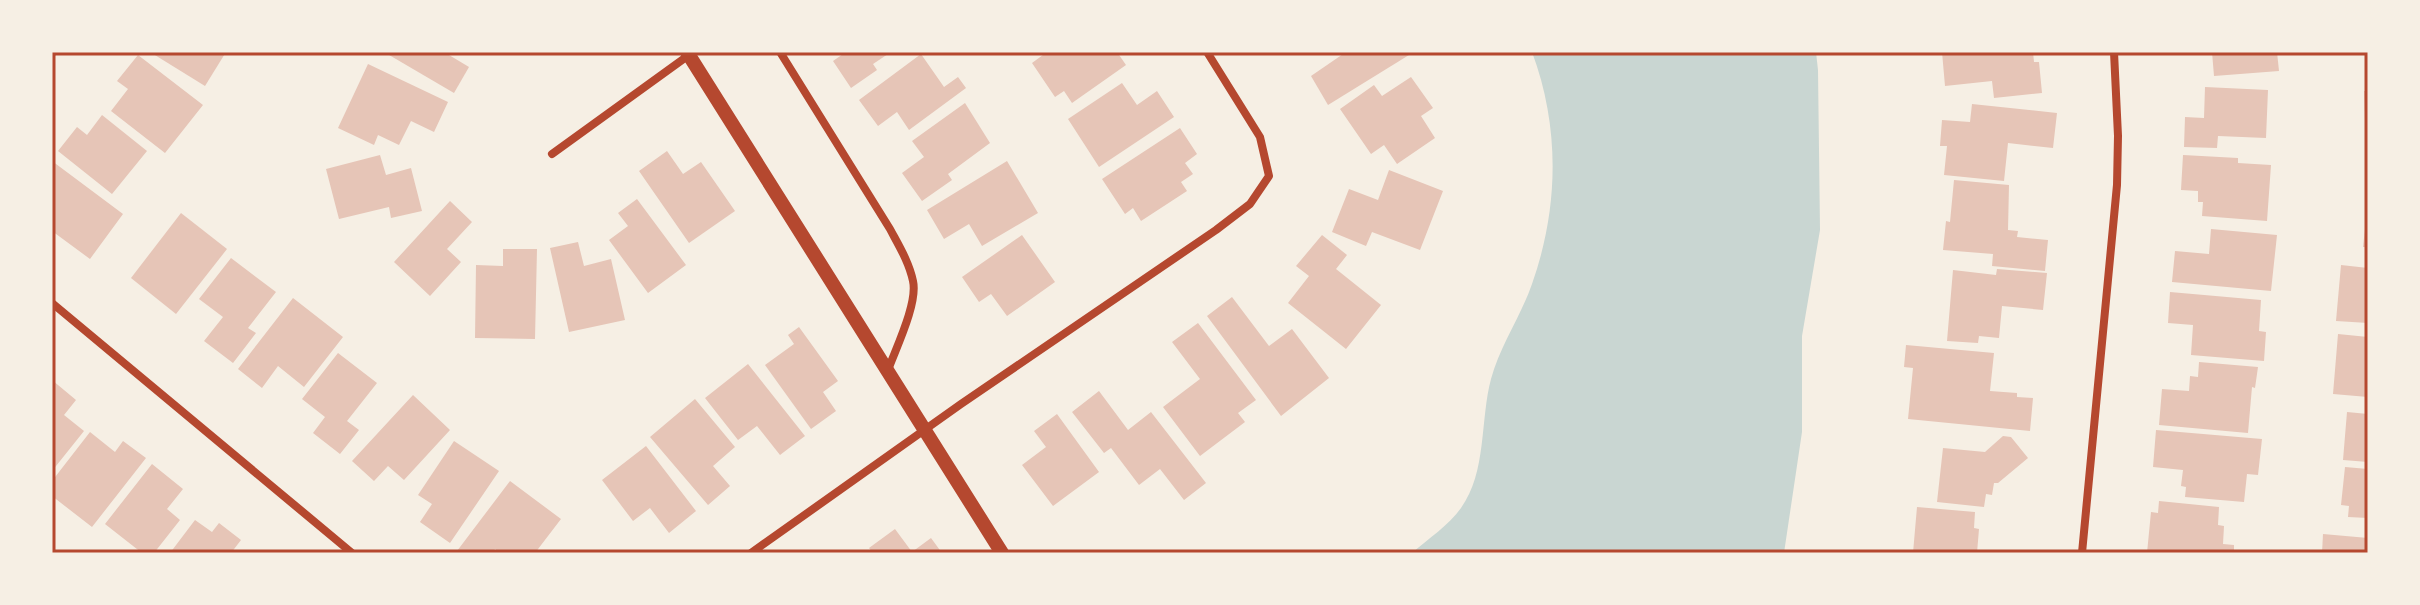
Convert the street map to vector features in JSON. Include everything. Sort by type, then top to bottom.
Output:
[{"type":"street","points":[[780,52],[890,229],[903,252],[914,283],[912,303],[887,371]]},
{"type":"street","points":[[751,553],[1250,204],[1269,176],[1260,137],[1207,52]]},
{"type":"street","points":[[2082,553],[2117,185],[2114,52]]},
{"type":"street","points":[[552,154],[688,53],[1002,553]]},
{"type":"street","points":[[52,303],[352,553]]},
{"type":"shaded area","points":[[1532,52],[1816,52],[1820,230],[1802,336],[1802,432],[1784,553],[1412,553],[1451,520],[1469,494],[1479,462],[1491,379],[1541,255],[1553,168],[1548,109]]},
{"type":"building","points":[[150,52],[226,52],[205,86]]},
{"type":"building","points":[[384,52],[444,52],[469,67],[454,93]]},
{"type":"building","points":[[846,52],[891,52],[873,64],[877,70],[851,88],[833,61]]},
{"type":"building","points":[[1047,52],[1117,52],[1126,65],[1072,103],[1064,91],[1055,97],[1032,63]]},
{"type":"building","points":[[1346,52],[1407,52],[1409,55],[1328,105],[1311,76]]},
{"type":"building","points":[[1942,52],[2033,52],[2034,62],[2039,62],[2042,93],[1994,98],[1992,81],[1945,86]]},
{"type":"building","points":[[2212,52],[2277,52],[2279,71],[2214,76]]},
{"type":"building","points":[[921,54],[944,87],[958,77],[966,88],[909,130],[897,112],[878,126],[859,100]]},
{"type":"building","points":[[138,55],[203,105],[165,153],[111,111],[128,89],[117,81]]},
{"type":"building","points":[[368,64],[448,102],[434,132],[411,121],[399,145],[378,135],[374,145],[338,128]]},
{"type":"building","points":[[1411,77],[1433,108],[1421,116],[1435,138],[1397,164],[1384,145],[1371,154],[1340,109],[1374,85],[1382,96]]},
{"type":"building","points":[[1122,83],[1137,105],[1157,91],[1174,117],[1099,167],[1068,119]]},
{"type":"building","points":[[2205,87],[2268,90],[2266,138],[2218,136],[2217,148],[2184,147],[2185,117],[2204,118]]},
{"type":"building","points":[[2364,91],[2368,91],[2368,120],[2365,120]]},
{"type":"building","points":[[965,103],[990,143],[948,174],[952,180],[922,201],[902,173],[924,157],[912,141]]},
{"type":"building","points":[[1972,104],[2057,113],[2053,148],[2008,143],[2004,181],[1944,175],[1947,146],[1940,146],[1942,120],[1970,122]]},
{"type":"building","points":[[102,115],[147,151],[112,194],[58,151],[77,127],[87,135]]},
{"type":"building","points":[[1180,128],[1197,154],[1185,163],[1193,174],[1181,182],[1187,191],[1141,221],[1133,208],[1125,214],[1102,179]]},
{"type":"building","points":[[667,151],[683,174],[701,162],[735,211],[689,243],[639,171]]},
{"type":"building","points":[[380,155],[386,175],[411,168],[422,211],[391,218],[389,207],[339,219],[326,169]]},
{"type":"building","points":[[2183,155],[2238,158],[2238,163],[2271,165],[2267,221],[2202,216],[2203,202],[2198,202],[2198,191],[2181,190]]},
{"type":"building","points":[[52,161],[123,214],[90,259],[52,231]]},
{"type":"building","points":[[1007,161],[1038,213],[982,246],[969,224],[944,239],[927,210]]},
{"type":"building","points":[[1389,170],[1443,191],[1420,250],[1372,232],[1366,246],[1332,232],[1349,189],[1378,200]]},
{"type":"building","points":[[1954,180],[2009,185],[2008,230],[2018,231],[2017,237],[2048,240],[2045,271],[1992,266],[1993,254],[1943,250],[1946,221],[1950,222]]},
{"type":"building","points":[[637,199],[686,265],[648,293],[609,240],[628,226],[618,213]]},
{"type":"building","points":[[450,201],[472,222],[447,249],[461,262],[430,296],[394,262]]},
{"type":"building","points":[[181,213],[227,249],[176,314],[131,278]]},
{"type":"building","points":[[2366,220],[2368,247],[2363,247]]},
{"type":"building","points":[[2211,229],[2277,235],[2271,291],[2172,282],[2175,251],[2209,254]]},
{"type":"building","points":[[1022,235],[1055,282],[1007,316],[991,294],[979,302],[962,277]]},
{"type":"building","points":[[1322,235],[1347,255],[1336,269],[1381,305],[1346,349],[1288,303],[1309,276],[1296,266]]},
{"type":"building","points":[[578,242],[584,266],[611,259],[625,320],[569,332],[550,248]]},
{"type":"building","points":[[503,249],[537,249],[535,339],[475,338],[476,265],[503,266]]},
{"type":"building","points":[[231,258],[276,292],[248,328],[256,333],[233,363],[204,341],[223,317],[199,299]]},
{"type":"building","points":[[2341,265],[2368,268],[2368,323],[2336,321]]},
{"type":"building","points":[[1997,269],[2047,273],[2043,310],[2002,306],[1999,338],[1979,336],[1978,343],[1947,341],[1953,270],[1996,275]]},
{"type":"building","points":[[2170,292],[2261,300],[2259,331],[2266,332],[2264,361],[2191,355],[2193,325],[2168,323]]},
{"type":"building","points":[[1232,297],[1269,346],[1292,329],[1329,378],[1281,416],[1207,316]]},
{"type":"building","points":[[293,298],[343,337],[304,387],[278,366],[262,388],[238,369]]},
{"type":"building","points":[[1198,323],[1256,400],[1238,413],[1245,422],[1200,456],[1163,407],[1200,379],[1172,342]]},
{"type":"building","points":[[799,327],[838,381],[823,392],[836,411],[811,429],[765,365],[794,344],[788,335]]},
{"type":"building","points":[[2338,334],[2368,337],[2368,397],[2333,394]]},
{"type":"building","points":[[1906,345],[1994,353],[1990,391],[2033,398],[2030,431],[1908,419],[1913,368],[1904,367]]},
{"type":"building","points":[[338,353],[377,383],[347,421],[359,430],[340,454],[313,433],[325,417],[302,399]]},
{"type":"building","points":[[2199,362],[2258,367],[2255,388],[2252,387],[2248,433],[2159,425],[2162,389],[2189,391],[2190,376],[2198,377]]},
{"type":"building","points":[[748,364],[805,436],[780,455],[757,426],[738,440],[705,398]]},
{"type":"building","points":[[52,380],[76,400],[64,415],[84,431],[52,471]]},
{"type":"building","points":[[1099,391],[1128,430],[1151,412],[1206,483],[1184,500],[1160,469],[1139,485],[1111,448],[1104,453],[1072,412]]},
{"type":"building","points":[[413,395],[450,430],[404,480],[388,466],[374,481],[352,461]]},
{"type":"building","points":[[695,399],[735,447],[713,466],[730,486],[708,505],[650,437]]},
{"type":"building","points":[[2347,412],[2368,414],[2368,462],[2343,460]]},
{"type":"building","points":[[1057,414],[1099,472],[1053,506],[1022,465],[1046,447],[1034,431]]},
{"type":"building","points":[[2156,430],[2262,439],[2258,475],[2247,474],[2244,502],[2185,497],[2186,487],[2181,486],[2183,470],[2153,467]]},
{"type":"building","points":[[90,432],[115,452],[123,441],[146,458],[92,527],[52,496],[52,481]]},
{"type":"building","points":[[2003,436],[2011,437],[2028,458],[1994,483],[1992,495],[1986,494],[1984,507],[1937,502],[1943,448],[1985,452]]},
{"type":"building","points":[[454,441],[499,471],[450,543],[420,522],[432,504],[418,495]]},
{"type":"building","points":[[646,446],[696,511],[669,533],[650,508],[633,521],[602,480]]},
{"type":"building","points":[[152,464],[183,489],[167,509],[180,520],[154,553],[142,553],[105,524]]},
{"type":"building","points":[[2345,467],[2368,469],[2368,518],[2348,517],[2349,506],[2341,505]]},
{"type":"building","points":[[510,481],[561,519],[535,553],[500,553],[495,549],[493,553],[459,553],[457,551]]},
{"type":"building","points":[[2159,501],[2219,507],[2218,525],[2224,526],[2223,544],[2234,545],[2234,553],[2147,553],[2151,512],[2158,513]]},
{"type":"building","points":[[1917,507],[1975,512],[1974,528],[1979,529],[1977,553],[1913,553]]},
{"type":"building","points":[[195,520],[212,532],[219,523],[241,540],[231,553],[170,553]]},
{"type":"building","points":[[895,529],[912,552],[931,538],[942,553],[873,553],[869,548]]},
{"type":"building","points":[[2323,534],[2368,538],[2368,553],[2322,553]]}]
